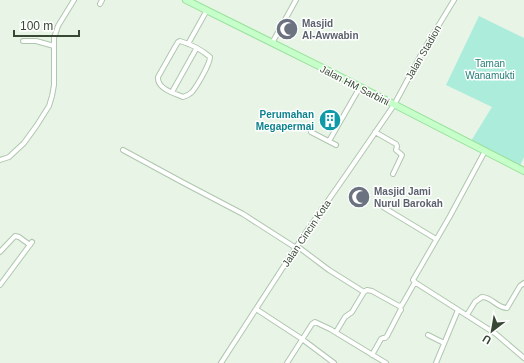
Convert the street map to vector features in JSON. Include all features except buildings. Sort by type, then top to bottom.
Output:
[{"type":"main road","name":"Jalan HM Sarbini","points":[[186,0],[524,171]]},
{"type":"street","points":[[0,160],[9,157],[24,143],[49,106],[54,85],[54,38],[58,26],[74,0]]},
{"type":"street","points":[[272,43],[296,0]]},
{"type":"street","name":"Jalan Stadion","points":[[394,105],[419,57],[454,0]]},
{"type":"street","points":[[188,44],[207,10]]},
{"type":"street","points":[[24,41],[36,41],[54,46]]},
{"type":"street","points":[[180,41],[188,44],[196,49],[210,57],[206,69],[191,93],[183,97],[159,84],[158,77],[178,42],[180,41]]},
{"type":"street","points":[[172,92],[196,49]]},
{"type":"street","points":[[329,141],[360,87]]},
{"type":"street","name":"Jalan Cincin Kota","points":[[221,363],[296,247],[394,105]]},
{"type":"street","points":[[311,132],[336,145]]},
{"type":"street","points":[[375,132],[396,144],[396,150],[402,155],[393,174]]},
{"type":"street","points":[[123,150],[243,214],[364,292]]},
{"type":"street","points":[[372,355],[381,339],[386,338],[401,310],[400,306],[415,282],[413,280],[414,278],[485,151]]},
{"type":"street","points":[[383,207],[436,239]]},
{"type":"street","points":[[0,252],[15,236],[31,244],[0,285]]},
{"type":"street","points":[[415,282],[496,334],[524,358]]},
{"type":"street","points":[[467,315],[475,302],[482,297],[487,298],[503,308],[507,308],[520,286],[524,283]]},
{"type":"street","points":[[336,332],[345,317],[353,310],[364,292],[367,290],[372,291],[400,306]]},
{"type":"street","points":[[256,309],[302,339],[334,363]]},
{"type":"street","points":[[436,363],[458,310]]},
{"type":"street","points":[[287,363],[312,324],[315,322],[336,332],[386,363]]},
{"type":"street","points":[[428,335],[444,343]]},
{"type":"green space","name":"Taman Wanamukti","points":[[479,16],[524,38],[524,157],[519,168],[471,141],[492,107],[446,85]]},
{"type":"place","name":"Masjid Al-Awwabin","points":[[287,29]]},
{"type":"place","name":"Perumahan Megapermai","points":[[330,120]]},
{"type":"place","name":"Masjid Jami Nurul Barokah","points":[[359,197]]}]
